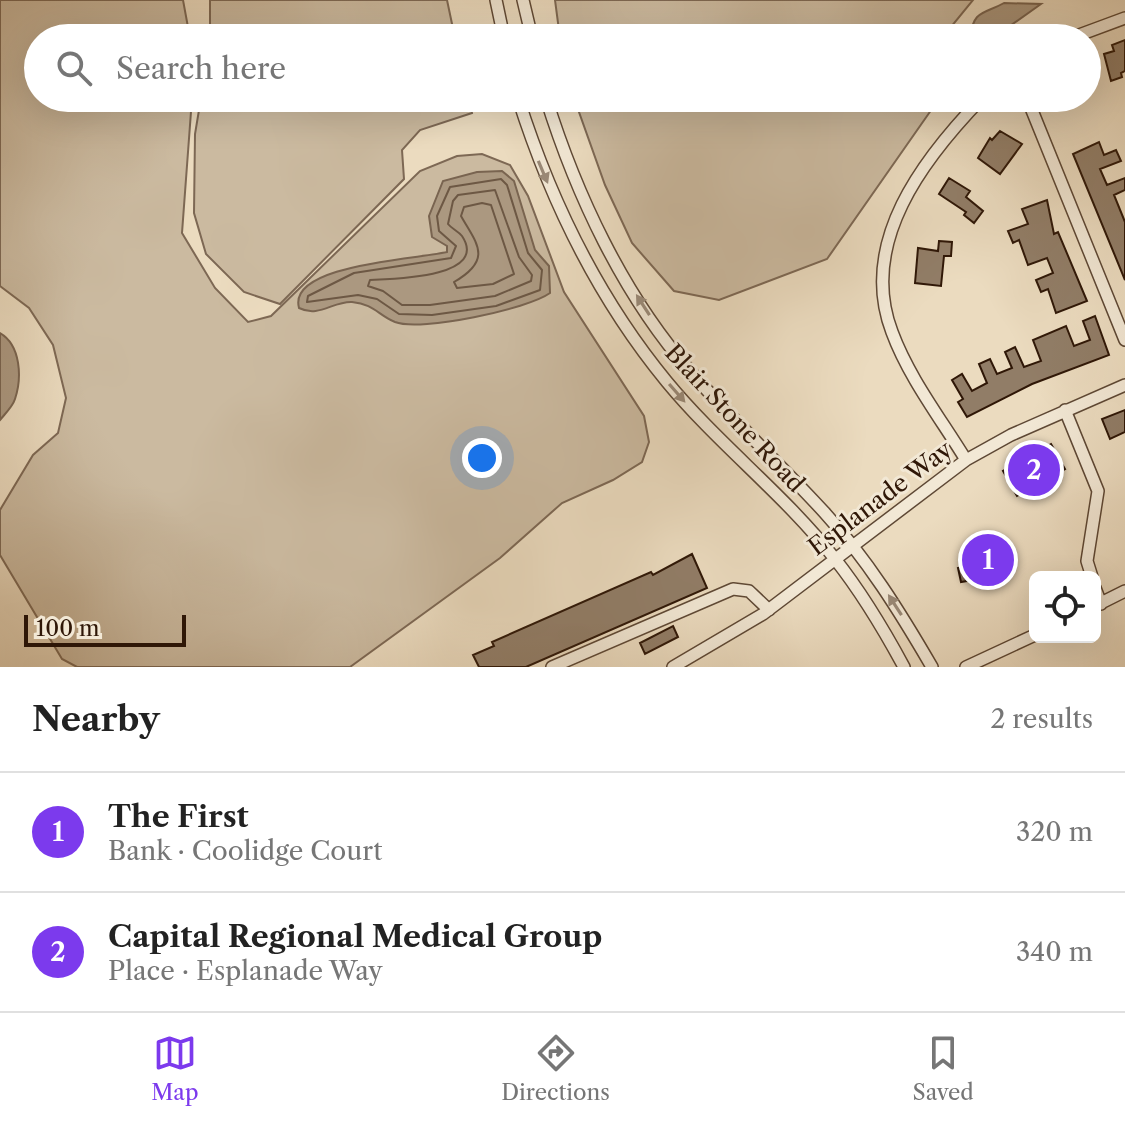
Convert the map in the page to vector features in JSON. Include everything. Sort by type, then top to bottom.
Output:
[{"type":"street","points":[[496,0],[501,24]]},
{"type":"street","points":[[523,0],[529,24]]},
{"type":"street","points":[[1101,27],[1125,18]]},
{"type":"street","name":"Blair Stone Road","points":[[522,112],[536,155],[568,232],[620,322],[697,416],[835,559],[902,663]]},
{"type":"street","name":"Blair Stone Road","points":[[551,112],[590,214],[649,314],[688,369],[853,547],[904,618],[932,667]]},
{"type":"street","points":[[966,460],[896,343],[887,316],[884,273],[892,226],[904,196],[971,112]]},
{"type":"street","points":[[1033,112],[1125,340]]},
{"type":"street","name":"Esplanade Way","points":[[673,667],[769,610],[966,460],[1065,410],[1125,385]]},
{"type":"street","points":[[1065,410],[1093,471],[1098,491],[1087,561],[1090,571]]},
{"type":"street","points":[[552,667],[733,589],[749,591],[769,610]]},
{"type":"street","points":[[1101,603],[1125,591]]},
{"type":"street","points":[[966,667],[1029,638]]},
{"type":"street","points":[[902,663],[912,667]]},
{"type":"shaded area","points":[[0,0],[183,0],[187,24],[24,24],[24,112],[191,112],[182,233],[215,288],[248,322],[271,316],[420,171],[457,156],[482,154],[510,165],[528,196],[564,292],[644,416],[649,442],[642,462],[613,480],[562,503],[500,558],[350,667],[77,667],[62,659],[0,555],[0,510],[33,455],[58,433],[66,398],[53,345],[29,308],[0,286]]},
{"type":"shaded area","points":[[210,0],[447,0],[452,24],[210,24]]},
{"type":"shaded area","points":[[555,0],[973,0],[953,24],[558,24]]},
{"type":"shaded area","points":[[199,112],[472,113],[420,130],[402,150],[404,179],[280,304],[244,292],[206,254],[194,213],[195,134]]},
{"type":"shaded area","points":[[579,112],[930,112],[827,259],[719,300],[674,291],[632,243],[605,185]]},
{"type":"water","points":[[1004,3],[1041,4],[1013,24],[973,24],[986,11]]},
{"type":"water","points":[[502,171],[514,181],[535,250],[549,266],[550,293],[498,312],[427,324],[395,322],[371,307],[352,302],[313,311],[299,308],[301,293],[313,282],[333,273],[447,252],[447,246],[432,237],[429,216],[443,181],[477,172]]},
{"type":"water","points":[[0,333],[12,345],[19,372],[14,402],[0,420]]},
{"type":"building","points":[[1125,40],[1125,71],[1121,73],[1122,77],[1111,81],[1104,54],[1114,51],[1112,45]]},
{"type":"building","points":[[1000,131],[1022,144],[1000,174],[978,158],[990,138],[992,140]]},
{"type":"building","points":[[1099,142],[1104,155],[1116,150],[1121,161],[1100,169],[1107,185],[1125,178],[1125,190],[1114,195],[1125,222],[1125,280],[1073,154]]},
{"type":"building","points":[[949,178],[970,191],[966,197],[983,211],[974,223],[964,215],[966,212],[939,194]]},
{"type":"building","points":[[1047,200],[1054,234],[1058,232],[1087,301],[1056,313],[1048,289],[1041,292],[1036,280],[1053,273],[1047,258],[1028,265],[1019,240],[1013,243],[1008,231],[1028,224],[1022,209]]},
{"type":"building","points":[[939,241],[952,242],[951,256],[944,256],[941,286],[915,283],[918,248],[938,251]]},
{"type":"building","points":[[1095,316],[1109,355],[1032,384],[967,417],[958,402],[963,399],[952,380],[962,374],[972,391],[987,383],[979,364],[990,359],[997,374],[1012,368],[1005,352],[1015,347],[1024,367],[1041,361],[1033,340],[1066,326],[1074,346],[1090,340],[1083,321]]},
{"type":"building","points":[[1125,410],[1125,432],[1110,439],[1102,419]]},
{"type":"building","points":[[1051,444],[1065,469],[1017,496],[1003,471]]},
{"type":"building","points":[[990,533],[992,540],[1004,537],[1006,573],[999,575],[1000,582],[986,585],[984,578],[961,582],[958,568],[974,564],[970,544],[977,543],[976,536]]},
{"type":"building","points":[[692,554],[707,588],[526,667],[479,667],[473,655],[494,646],[492,642],[651,572],[653,575]]},
{"type":"building","points":[[673,626],[678,637],[645,654],[640,643]]},
{"type":"place","name":"Capital Regional Medical Group","points":[[1034,470]]},
{"type":"place","name":"The First","points":[[988,560]]}]
